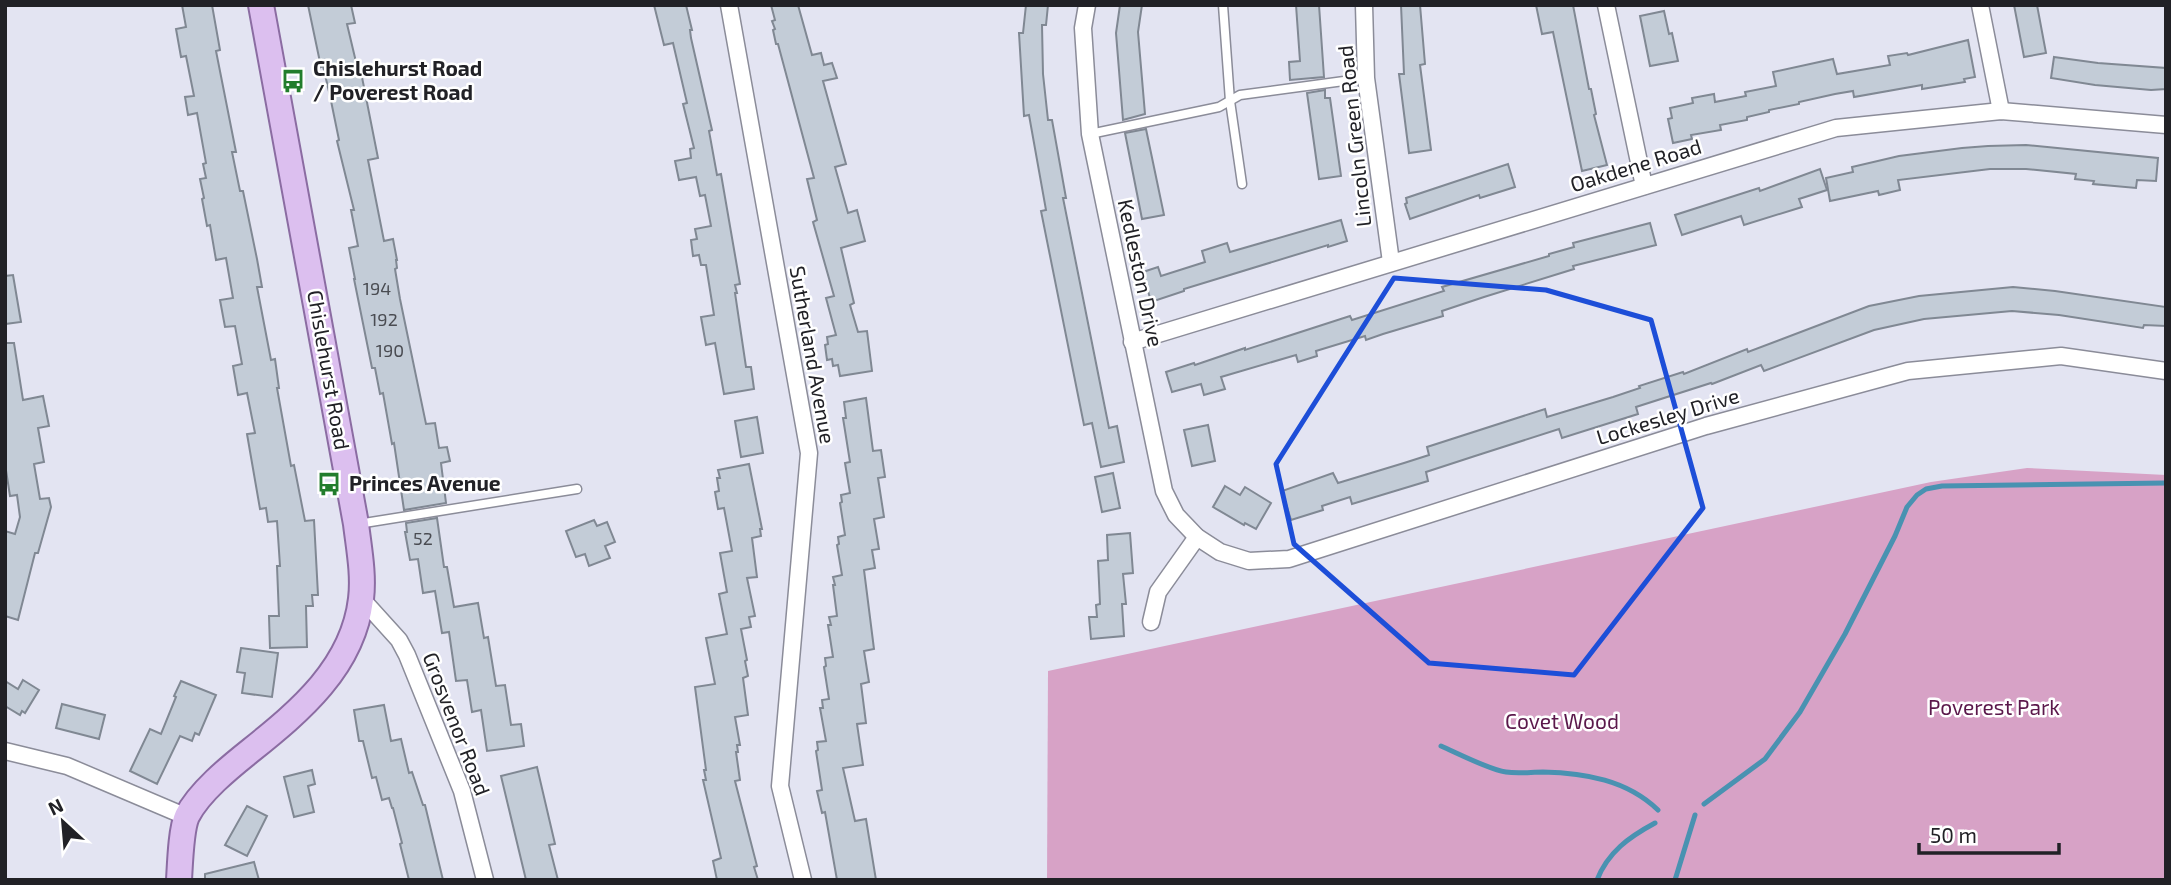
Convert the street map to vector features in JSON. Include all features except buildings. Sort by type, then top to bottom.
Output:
[{"type":"main road","name":"Chislehurst Road","points":[[179,880],[187,817],[224,772],[287,722],[325,682],[346,650],[361,598],[356,524],[261,5]]},
{"type":"street","name":"Sutherland Avenue","points":[[729,5],[809,453],[780,786],[803,880]]},
{"type":"street","name":"Kedleston Drive","points":[[1087,5],[1083,28],[1090,134],[1132,342],[1164,491],[1176,515],[1197,537]]},
{"type":"street","name":"Lincoln Green Road","points":[[1364,5],[1366,78],[1391,262]]},
{"type":"street","points":[[1606,5],[1644,186]]},
{"type":"street","points":[[1980,5],[2001,111]]},
{"type":"street","name":"Oakdene Road","points":[[1132,342],[1836,128],[2001,111],[2166,125]]},
{"type":"street","name":"Lockesley Drive","points":[[1197,537],[1220,552],[1249,561],[1289,559],[1706,425],[1908,371],[2061,356],[2166,371]]},
{"type":"street","points":[[1151,622],[1158,592],[1197,537]]},
{"type":"street","name":"Grosvenor Road","points":[[361,598],[392,631],[407,655],[462,791],[485,880]]},
{"type":"street","points":[[5,751],[67,766],[187,817]]},
{"type":"lane","points":[[1223,5],[1230,101],[1242,184]]},
{"type":"lane","points":[[1090,134],[1219,107],[1240,95],[1366,78]]},
{"type":"lane","points":[[356,524],[577,489]]},
{"type":"highlighted area","points":[[1394,278],[1546,290],[1651,320],[1703,508],[1574,675],[1429,663],[1294,544],[1276,464]]},
{"type":"green space","points":[[2027,468],[2166,475],[2166,880],[1047,880],[1048,671],[1931,482]]},
{"type":"waterway","points":[[1704,804],[1765,759],[1800,712],[1845,634],[1907,507],[1917,495],[1926,489],[1942,486],[2166,483]]},
{"type":"waterway","points":[[1441,746],[1499,771],[1559,773],[1605,780],[1633,792],[1658,810]]},
{"type":"waterway","points":[[1675,880],[1695,815]]},
{"type":"waterway","points":[[1597,880],[1607,861],[1620,846],[1655,823]]},
{"type":"place","name":"Chislehurst Road / Poverest Road","points":[[293,81]]},
{"type":"place","name":"Princes Avenue","points":[[329,484]]},
{"type":"park label","name":"Poverest Park","points":[[1994,708]]},
{"type":"park label","name":"Covet Wood","points":[[1562,722]]}]
